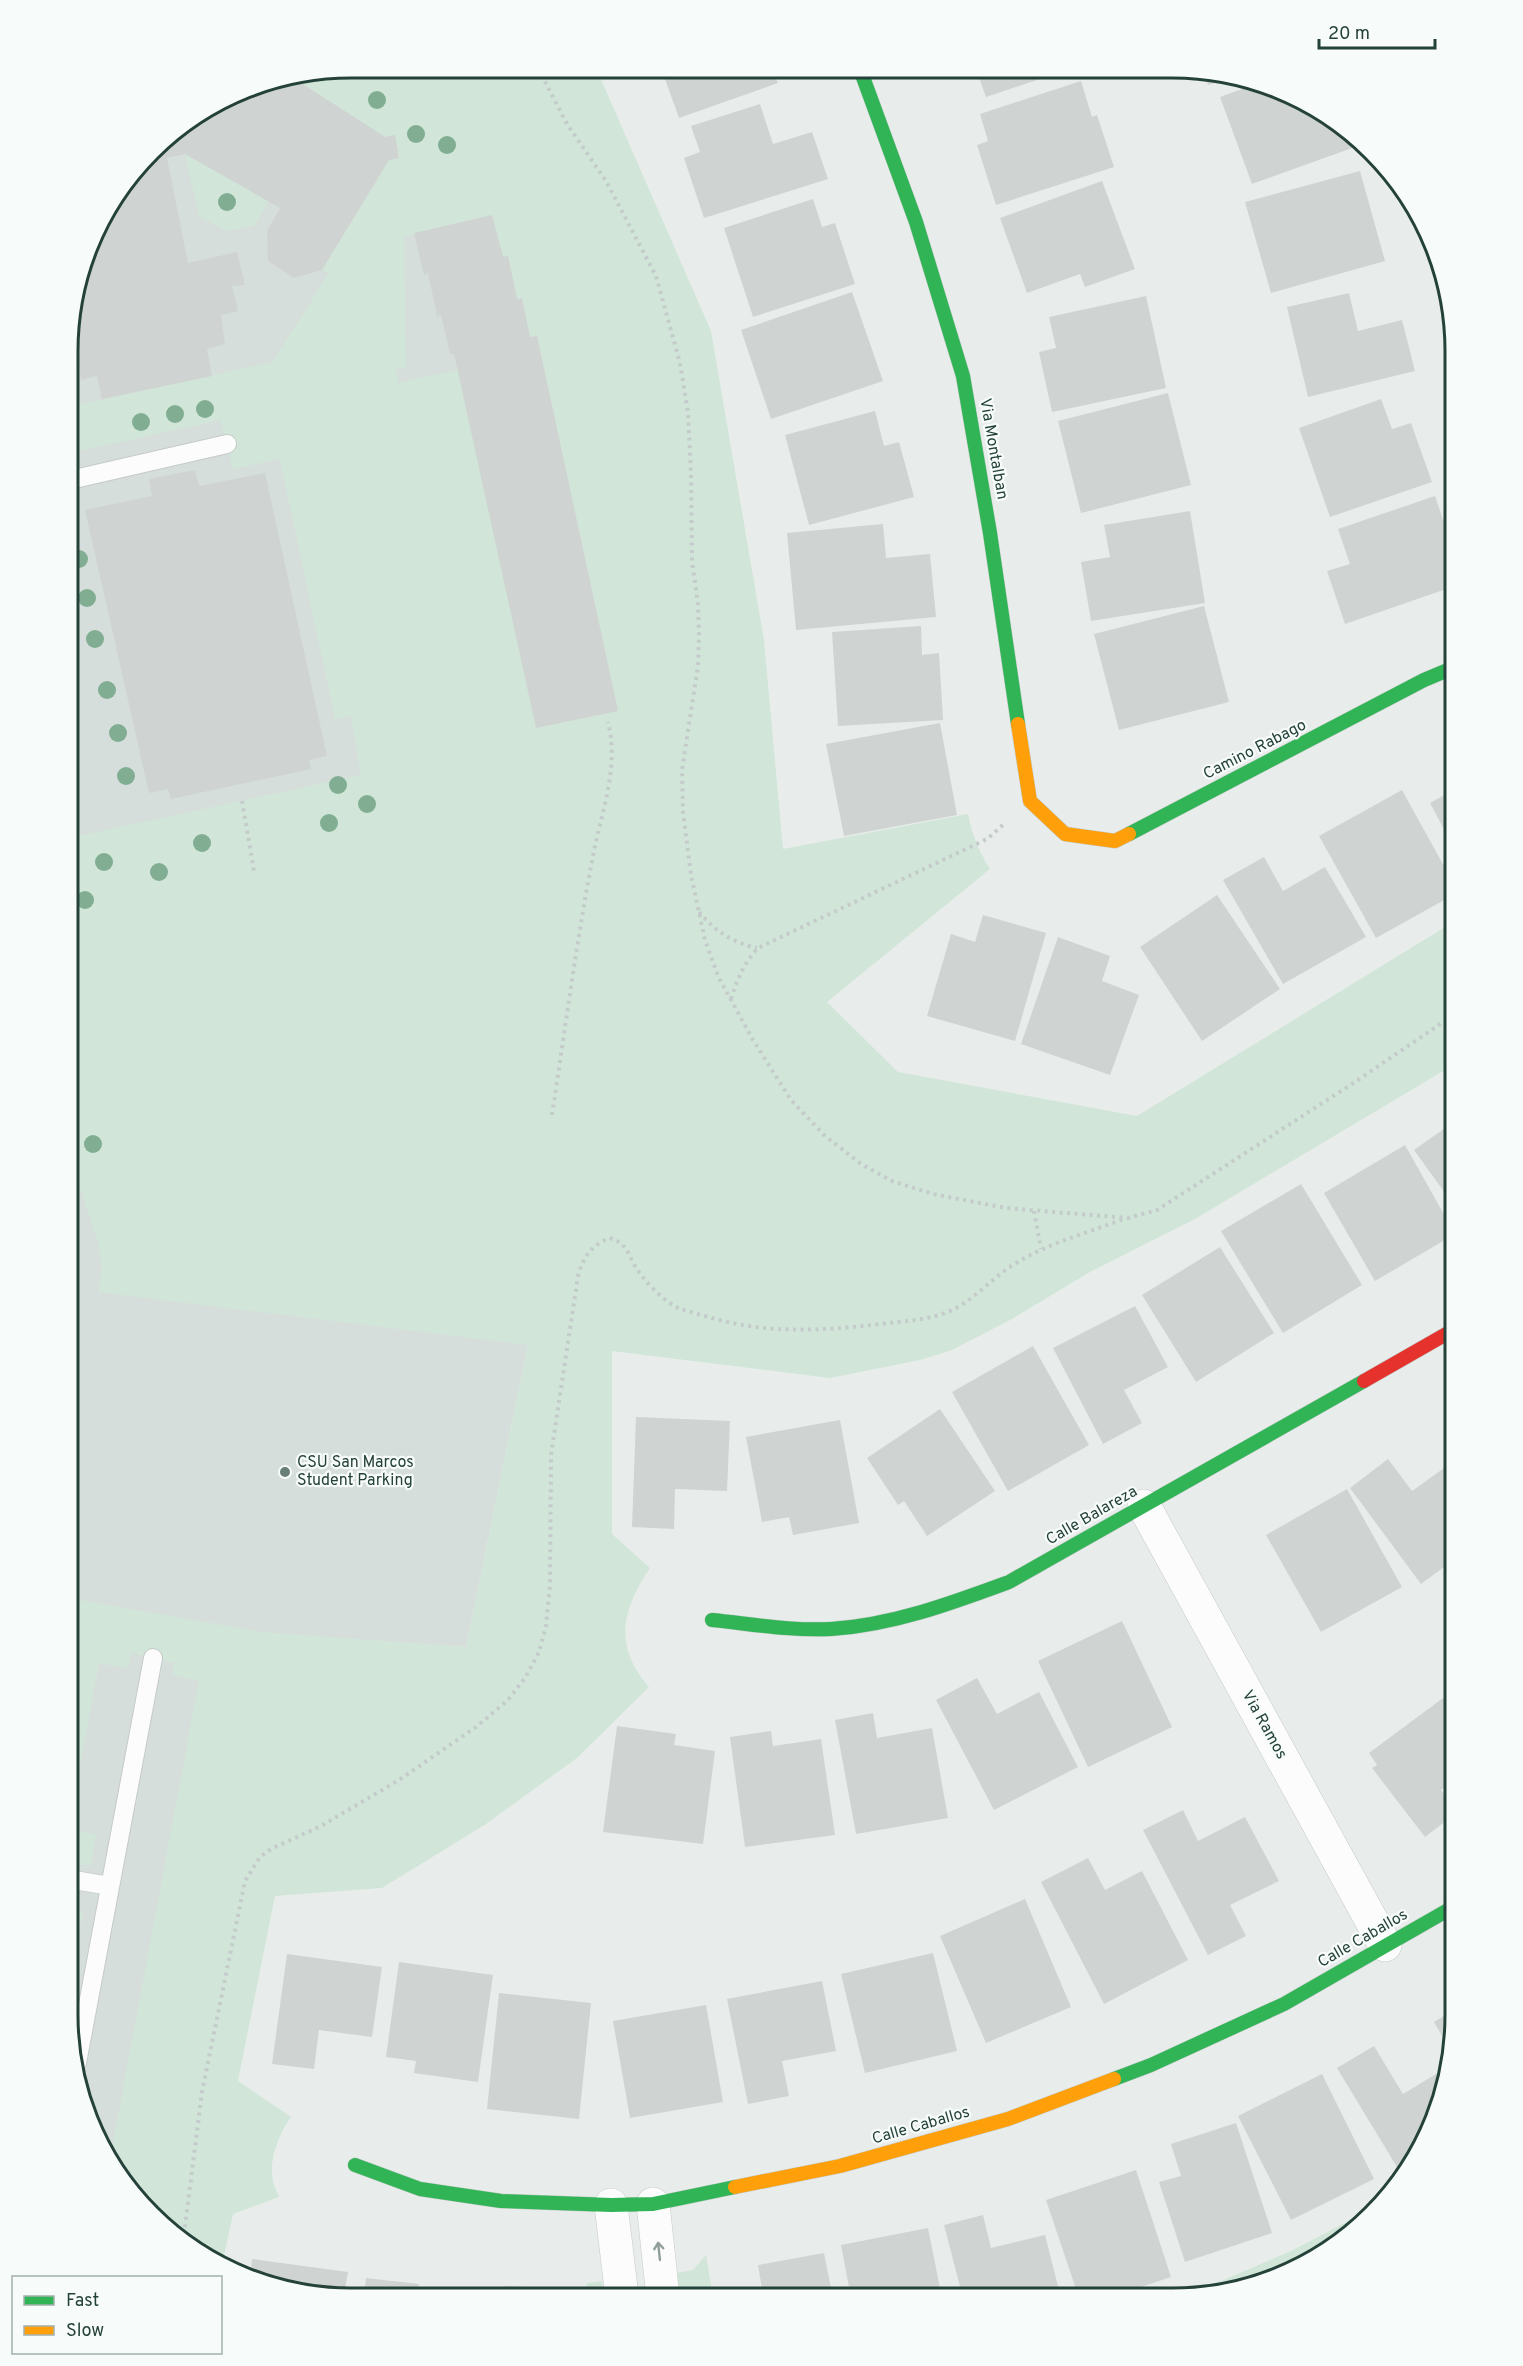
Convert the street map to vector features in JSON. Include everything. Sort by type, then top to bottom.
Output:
[{"type":"street","name":"Via Montalban","points":[[863,78],[915,222],[963,376],[990,533],[1030,801]]},
{"type":"street","name":"Camino Rabago","points":[[1030,801],[1065,834],[1115,840],[1445,671]]},
{"type":"street","name":"Calle Balareza","points":[[712,1620],[805,1630],[862,1625],[930,1611],[1009,1582],[1445,1335]]},
{"type":"street","name":"Via Ramos","points":[[1144,1506],[1385,1945]]},
{"type":"street","name":"Calle Caballos","points":[[356,2165],[420,2189],[501,2201],[611,2205],[653,2204],[840,2166],[1008,2119],[1151,2065],[1284,2004],[1445,1912]]},
{"type":"street","points":[[653,2204],[662,2288]]},
{"type":"street","points":[[611,2205],[621,2288]]},
{"type":"lane","points":[[78,478],[227,444]]},
{"type":"lane","points":[[80,2048],[153,1658]]},
{"type":"lane","points":[[78,1881],[110,1886]]},
{"type":"path","points":[[543,78],[567,124],[606,181],[651,266],[659,286],[680,363],[688,413],[692,561],[698,605],[699,635],[698,666],[682,770],[683,812],[691,875],[705,940],[718,976],[753,1040],[791,1100],[824,1136],[861,1164],[892,1181],[933,1194],[1006,1208],[1128,1218]]},
{"type":"path","points":[[552,1115],[592,861],[612,759],[613,741],[608,722]]},
{"type":"path","points":[[242,801],[254,871]]},
{"type":"path","points":[[731,999],[748,958],[758,948],[987,839],[1030,801]]},
{"type":"path","points":[[699,911],[720,934],[739,944],[758,948]]},
{"type":"path","points":[[184,2231],[202,2092],[245,1881],[251,1869],[260,1857],[271,1849],[321,1826],[399,1780],[476,1727],[508,1700],[525,1678],[539,1652],[546,1626],[550,1585],[551,1455],[578,1276],[581,1264],[589,1250],[598,1242],[609,1238],[620,1240],[652,1288],[677,1308],[723,1320],[765,1328],[842,1329],[934,1317],[955,1309],[1011,1266],[1041,1249],[1157,1210],[1445,1021]]},
{"type":"path","points":[[1034,1211],[1041,1249]]},
{"type":"shaded area","points":[[511,78],[666,557],[528,1345],[466,1647],[261,1633],[129,2174],[106,2136],[87,2085],[80,2050],[78,2015],[78,351],[83,298],[106,230],[134,185],[158,158],[185,134],[230,106],[281,87],[316,80]]},
{"type":"green space","points":[[351,78],[600,78],[711,331],[764,640],[783,849],[968,814],[976,843],[990,869],[827,1002],[898,1072],[1137,1116],[1445,927],[1445,1070],[1195,1219],[1090,1272],[1012,1319],[952,1350],[920,1360],[830,1378],[612,1351],[612,1534],[650,1568],[633,1598],[625,1628],[630,1657],[649,1687],[577,1758],[486,1824],[382,1888],[275,1896],[238,2081],[291,2117],[283,2129],[273,2158],[272,2176],[279,2197],[233,2214],[224,2256],[185,2232],[158,2208],[134,2181],[112,2147],[199,1681],[176,1676],[173,1673],[174,1663],[131,1653],[129,1665],[125,1668],[99,1663],[78,1775],[78,1600],[261,1632],[466,1647],[528,1345],[98,1292],[102,1268],[99,1246],[78,1181],[78,836],[361,775],[351,716],[335,719],[280,459],[233,469],[221,420],[78,451],[78,405],[273,362],[329,273],[322,270],[389,160],[399,158],[395,135],[385,137],[301,83]],"holes":[[[492,215],[503,257],[508,256],[517,299],[522,298],[530,337],[537,336],[618,710],[537,728],[458,370],[398,383],[396,369],[406,367],[404,237]]]},
{"type":"green space","points":[[185,154],[268,201],[254,226],[227,231],[199,216]]},
{"type":"green space","points":[[78,1830],[96,1835],[91,1866],[78,1864]]},
{"type":"green space","points":[[78,1909],[83,1914],[78,1932]]},
{"type":"green space","points":[[1354,2218],[1338,2232],[1293,2260],[1242,2279],[1211,2285],[1291,2251]]},
{"type":"green space","points":[[706,2255],[712,2288],[679,2288],[677,2273],[693,2270]]},
{"type":"green space","points":[[602,2281],[602,2288],[587,2288],[587,2283]]},
{"type":"building","points":[[665,78],[776,78],[778,83],[679,118]]},
{"type":"building","points":[[979,78],[1043,78],[986,97]]},
{"type":"building","points":[[1206,80],[1218,82],[1208,85]]},
{"type":"building","points":[[1081,81],[1092,117],[1097,115],[1114,167],[996,205],[977,145],[988,141],[980,114]]},
{"type":"building","points":[[301,83],[385,137],[395,135],[399,158],[389,160],[322,270],[294,278],[268,261],[267,231],[280,208],[185,154],[167,158],[188,263],[237,252],[245,285],[232,286],[238,311],[221,315],[225,344],[207,349],[212,376],[102,399],[97,376],[81,380],[78,351],[83,298],[106,230],[134,185],[158,158],[185,134],[230,106],[281,87]]},
{"type":"building","points":[[1245,88],[1276,99],[1293,106],[1323,124],[1354,147],[1252,184],[1220,97]]},
{"type":"building","points":[[760,104],[773,144],[812,132],[828,179],[704,218],[684,158],[700,152],[691,126]]},
{"type":"building","points":[[1360,171],[1385,261],[1271,293],[1245,202]]},
{"type":"building","points":[[1102,181],[1135,269],[1085,287],[1080,274],[1027,293],[1000,218]]},
{"type":"building","points":[[813,199],[822,227],[835,223],[855,284],[753,317],[724,228]]},
{"type":"building","points":[[492,215],[503,257],[508,256],[517,299],[522,298],[530,337],[537,336],[618,711],[536,728],[454,354],[450,354],[441,315],[437,316],[428,273],[424,275],[414,233]]},
{"type":"building","points":[[852,292],[883,381],[771,419],[741,330]]},
{"type":"building","points":[[1349,293],[1358,331],[1402,320],[1415,371],[1308,397],[1287,307]]},
{"type":"building","points":[[1146,296],[1166,388],[1052,412],[1039,352],[1056,348],[1049,317]]},
{"type":"building","points":[[1168,393],[1191,485],[1081,513],[1058,421]]},
{"type":"building","points":[[1381,399],[1392,429],[1411,423],[1432,482],[1330,517],[1299,428]]},
{"type":"building","points":[[875,411],[884,446],[899,442],[914,497],[809,525],[785,435]]},
{"type":"building","points":[[195,470],[199,486],[265,473],[327,756],[309,760],[311,769],[171,799],[168,789],[149,793],[85,510],[152,496],[149,479]]},
{"type":"building","points":[[1435,496],[1445,526],[1445,589],[1345,624],[1327,571],[1350,564],[1338,529]]},
{"type":"building","points":[[1190,511],[1205,603],[1091,621],[1081,562],[1110,557],[1104,525]]},
{"type":"building","points":[[883,524],[886,558],[930,554],[936,617],[796,630],[787,533]]},
{"type":"building","points":[[1204,606],[1229,702],[1119,730],[1094,634]]},
{"type":"building","points":[[921,626],[922,655],[939,653],[943,720],[838,726],[832,632]]},
{"type":"building","points":[[940,723],[957,815],[844,836],[826,744]]},
{"type":"building","points":[[1402,790],[1445,868],[1445,900],[1376,938],[1319,836]]},
{"type":"building","points":[[1445,795],[1445,831],[1430,803]]},
{"type":"building","points":[[1264,857],[1283,891],[1325,867],[1366,937],[1283,984],[1223,880]]},
{"type":"building","points":[[1217,895],[1280,989],[1202,1041],[1140,947]]},
{"type":"building","points":[[983,915],[1046,933],[1015,1041],[927,1016],[951,934],[975,942]]},
{"type":"building","points":[[1058,937],[1110,956],[1102,981],[1139,995],[1110,1075],[1021,1044]]},
{"type":"building","points":[[1445,1128],[1445,1193],[1414,1150]]},
{"type":"building","points":[[1405,1145],[1445,1216],[1445,1240],[1375,1281],[1324,1193]]},
{"type":"building","points":[[1301,1184],[1362,1285],[1283,1333],[1221,1231]]},
{"type":"building","points":[[1220,1247],[1274,1333],[1196,1382],[1142,1295]]},
{"type":"building","points":[[1135,1306],[1168,1367],[1124,1390],[1142,1423],[1103,1444],[1053,1348]]},
{"type":"building","points":[[1033,1346],[1089,1445],[1008,1491],[952,1392]]},
{"type":"building","points":[[940,1409],[995,1491],[927,1536],[904,1501],[898,1505],[867,1458]]},
{"type":"building","points":[[636,1417],[730,1421],[727,1491],[675,1489],[674,1529],[632,1527]]},
{"type":"building","points":[[840,1420],[859,1523],[793,1535],[789,1517],[762,1522],[746,1437]]},
{"type":"building","points":[[1388,1459],[1412,1491],[1445,1467],[1445,1566],[1421,1584],[1350,1488]]},
{"type":"building","points":[[1347,1489],[1402,1587],[1321,1632],[1266,1535]]},
{"type":"building","points":[[1122,1621],[1172,1727],[1088,1767],[1038,1661]]},
{"type":"building","points":[[977,1678],[997,1714],[1039,1692],[1078,1767],[994,1810],[936,1700]]},
{"type":"building","points":[[1443,1698],[1445,1701],[1445,1787],[1441,1790],[1445,1795],[1445,1822],[1425,1837],[1372,1768],[1377,1765],[1369,1753]]},
{"type":"building","points":[[873,1713],[877,1738],[932,1728],[948,1818],[856,1834],[835,1720]]},
{"type":"building","points":[[617,1726],[676,1734],[674,1745],[715,1751],[703,1844],[603,1832]]},
{"type":"building","points":[[771,1731],[773,1746],[821,1739],[835,1835],[745,1847],[730,1737]]},
{"type":"building","points":[[1183,1810],[1198,1841],[1245,1817],[1279,1881],[1230,1905],[1246,1936],[1208,1955],[1143,1830]]},
{"type":"building","points":[[1088,1858],[1105,1890],[1142,1871],[1188,1960],[1104,2004],[1041,1882]]},
{"type":"building","points":[[1025,1899],[1071,2007],[986,2043],[940,1936]]},
{"type":"building","points":[[933,1953],[957,2051],[865,2073],[841,1974]]},
{"type":"building","points":[[287,1954],[382,1967],[372,2037],[319,2030],[314,2069],[272,2064]]},
{"type":"building","points":[[399,1962],[493,1975],[478,2082],[414,2073],[416,2061],[386,2057]]},
{"type":"building","points":[[822,1981],[836,2051],[782,2061],[789,2096],[748,2104],[727,1999]]},
{"type":"building","points":[[499,1993],[591,2003],[579,2119],[487,2109]]},
{"type":"building","points":[[706,2005],[723,2102],[630,2118],[613,2021]]},
{"type":"building","points":[[1445,2015],[1444,2038],[1434,2022]]},
{"type":"building","points":[[1374,2046],[1403,2094],[1439,2072],[1417,2136],[1398,2168],[1337,2068]]},
{"type":"building","points":[[1322,2074],[1374,2179],[1291,2220],[1238,2116]]},
{"type":"building","points":[[1236,2123],[1272,2233],[1185,2262],[1159,2182],[1181,2176],[1171,2144]]},
{"type":"building","points":[[1136,2170],[1171,2277],[1138,2288],[1076,2288],[1046,2200]]},
{"type":"building","points":[[983,2215],[991,2248],[1045,2235],[1058,2288],[960,2288],[944,2225]]},
{"type":"building","points":[[928,2228],[940,2288],[849,2288],[841,2245]]},
{"type":"building","points":[[824,2253],[831,2288],[762,2288],[758,2265]]},
{"type":"building","points":[[252,2259],[348,2272],[345,2288],[298,2283],[251,2268]]},
{"type":"building","points":[[366,2278],[419,2284],[418,2288],[365,2288]]},
{"type":"building","points":[[504,2286],[548,2288],[504,2288]]},
{"type":"traffic: fast","points":[[863,78],[916,222],[963,376],[990,533],[1018,724]]},
{"type":"traffic: fast","points":[[1129,834],[1445,671]]},
{"type":"traffic: fast","points":[[712,1620],[801,1629],[854,1627],[922,1612],[988,1590],[1009,1582],[1364,1381]]},
{"type":"traffic: fast","points":[[1114,2079],[1151,2065],[1284,2004],[1445,1912]]},
{"type":"traffic: fast","points":[[355,2165],[420,2189],[501,2201],[611,2205],[653,2204],[735,2187]]},
{"type":"traffic: slow","points":[[1018,724],[1030,801],[1065,834],[1115,841],[1129,834]]},
{"type":"traffic: slow","points":[[735,2187],[840,2166],[1008,2119],[1114,2079]]},
{"type":"traffic: jam","points":[[1364,1381],[1445,1335]]},
{"type":"place","name":"CSU San Marcos Student Parking","points":[[285,1472]]}]
